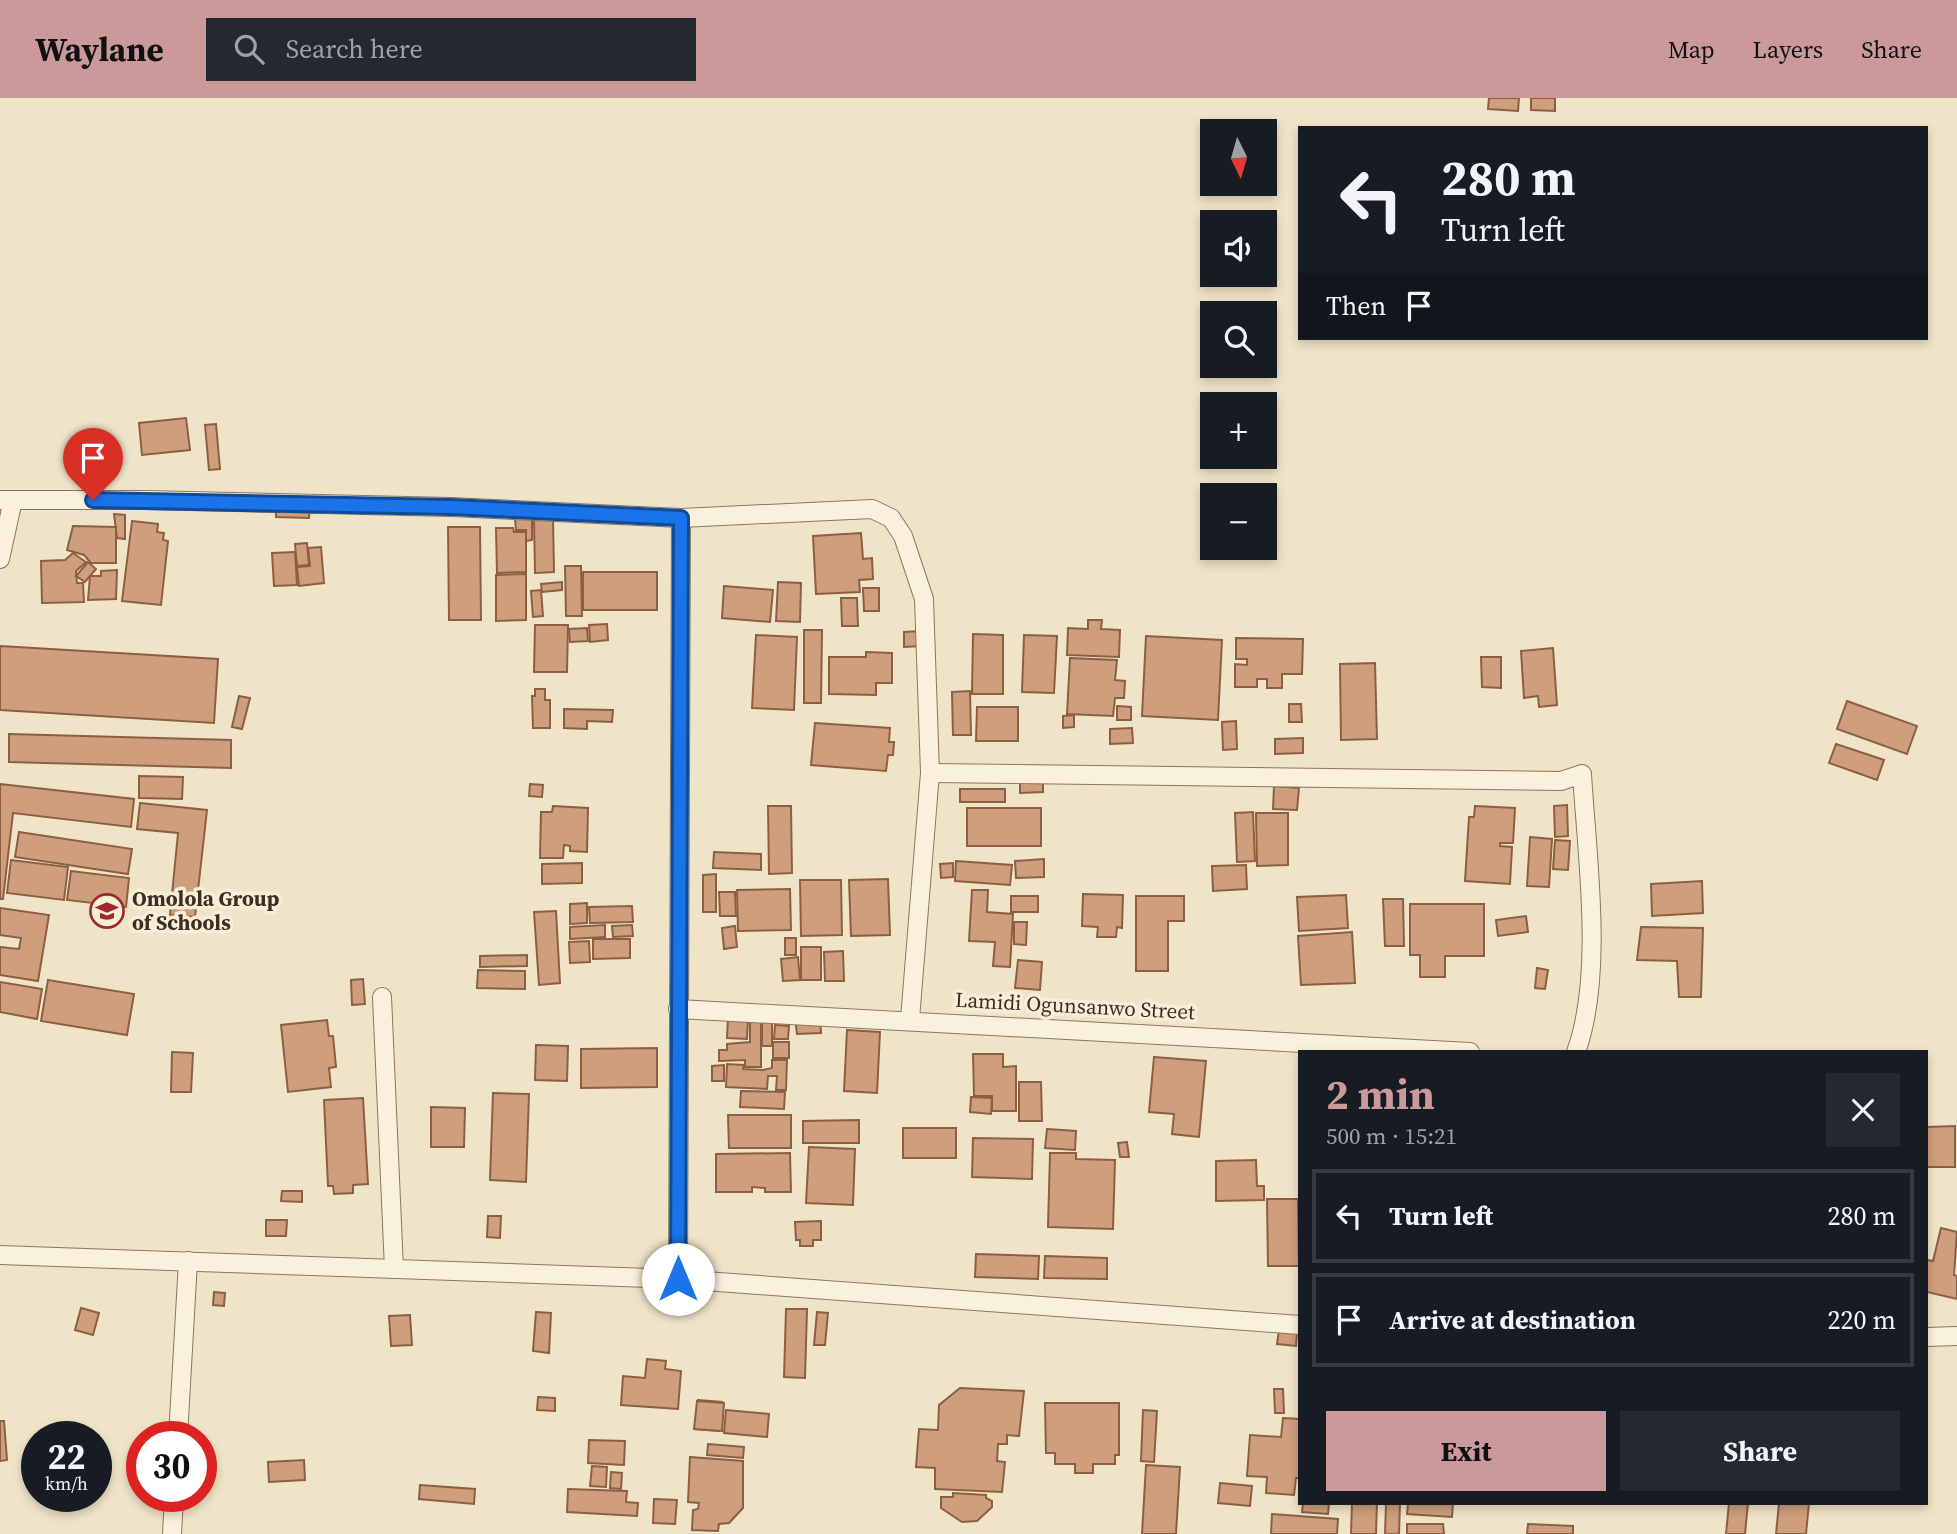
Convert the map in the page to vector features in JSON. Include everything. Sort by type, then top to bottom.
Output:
[{"type":"street","points":[[0,559],[6,500],[451,507],[681,518],[872,509],[891,518],[903,536],[924,599],[930,774],[910,1020]]},
{"type":"street","points":[[678,1279],[681,518]]},
{"type":"street","points":[[930,774],[1561,781],[1582,774],[1591,939],[1586,1026],[1577,1050]]},
{"type":"street","points":[[383,997],[394,1269]]},
{"type":"street","name":"Lamidi Ogunsanwo Street","points":[[678,1009],[1435,1050]]},
{"type":"street","points":[[0,1255],[678,1279],[1298,1325]]},
{"type":"street","points":[[179,1421],[188,1261]]},
{"type":"street","points":[[1928,1337],[1957,1336]]},
{"type":"street","points":[[172,1534],[173,1512]]},
{"type":"building","points":[[1489,98],[1519,98],[1518,111],[1488,109]]},
{"type":"building","points":[[1531,98],[1555,98],[1555,111],[1531,110]]},
{"type":"building","points":[[186,418],[190,450],[142,455],[139,423]]},
{"type":"building","points":[[216,424],[220,469],[209,470],[205,425]]},
{"type":"building","points":[[276,505],[310,505],[309,518],[276,517]]},
{"type":"building","points":[[114,514],[125,515],[125,539],[117,538]]},
{"type":"building","points":[[515,519],[532,519],[532,540],[526,541],[526,530],[516,530]]},
{"type":"building","points":[[553,519],[554,572],[535,573],[534,520]]},
{"type":"building","points":[[132,521],[158,524],[157,532],[164,533],[163,540],[168,541],[161,605],[122,601]]},
{"type":"building","points":[[73,526],[116,527],[116,563],[91,563],[84,555],[67,550]]},
{"type":"building","points":[[448,527],[480,527],[481,620],[449,620]]},
{"type":"building","points":[[496,528],[513,528],[514,532],[526,532],[526,572],[497,573]]},
{"type":"building","points":[[861,533],[863,559],[872,558],[873,579],[859,580],[860,592],[816,594],[813,536]]},
{"type":"building","points":[[307,543],[309,565],[297,566],[295,544]]},
{"type":"building","points":[[321,547],[324,583],[299,586],[297,567],[310,566],[308,548]]},
{"type":"building","points":[[295,552],[297,585],[274,586],[272,553]]},
{"type":"building","points":[[73,553],[86,562],[76,571],[77,583],[83,583],[84,602],[42,603],[41,561],[65,560]]},
{"type":"building","points":[[88,562],[96,569],[85,582],[76,576]]},
{"type":"building","points":[[565,566],[581,566],[582,616],[566,616]]},
{"type":"building","points":[[117,570],[116,599],[88,600],[90,576],[101,576],[101,571]]},
{"type":"building","points":[[583,572],[657,572],[657,610],[583,610]]},
{"type":"building","points":[[526,574],[526,620],[496,621],[496,575]]},
{"type":"building","points":[[562,582],[562,590],[542,592],[541,584]]},
{"type":"building","points":[[778,582],[801,583],[800,622],[776,621]]},
{"type":"building","points":[[724,586],[773,590],[770,622],[722,618]]},
{"type":"building","points":[[863,588],[879,588],[879,611],[864,611]]},
{"type":"building","points":[[541,590],[543,616],[533,617],[531,591]]},
{"type":"building","points":[[841,598],[857,598],[858,626],[842,626]]},
{"type":"building","points":[[1088,620],[1102,620],[1101,629],[1120,630],[1119,657],[1067,655],[1068,628],[1088,629]]},
{"type":"building","points":[[607,624],[608,640],[590,642],[589,625]]},
{"type":"building","points":[[535,625],[568,625],[567,672],[534,672]]},
{"type":"building","points":[[587,628],[588,641],[570,642],[569,629]]},
{"type":"building","points":[[804,630],[822,630],[821,703],[804,703]]},
{"type":"building","points":[[921,631],[922,646],[904,647],[904,632]]},
{"type":"building","points":[[973,634],[1003,635],[1003,694],[972,694]]},
{"type":"building","points":[[756,635],[797,637],[794,710],[752,708]]},
{"type":"building","points":[[1024,635],[1057,636],[1054,693],[1022,692]]},
{"type":"building","points":[[1146,636],[1222,640],[1218,720],[1142,716]]},
{"type":"building","points":[[1236,638],[1303,639],[1302,674],[1282,674],[1282,688],[1267,688],[1267,679],[1257,679],[1257,687],[1235,687],[1235,664],[1247,665],[1247,659],[1236,659]]},
{"type":"building","points":[[0,646],[218,659],[214,723],[0,710]]},
{"type":"building","points":[[1553,648],[1557,705],[1539,707],[1538,696],[1524,698],[1521,651]]},
{"type":"building","points":[[866,652],[892,653],[892,683],[876,683],[876,695],[829,694],[829,657],[866,657]]},
{"type":"building","points":[[1481,657],[1501,657],[1501,688],[1482,687]]},
{"type":"building","points":[[1070,658],[1117,660],[1115,680],[1125,681],[1124,698],[1115,698],[1113,716],[1067,714]]},
{"type":"building","points":[[1375,663],[1377,739],[1341,740],[1340,664]]},
{"type":"building","points":[[535,689],[545,689],[545,700],[550,700],[550,728],[533,728],[532,696],[535,696]]},
{"type":"building","points":[[970,691],[971,735],[953,735],[952,692]]},
{"type":"building","points":[[239,696],[250,698],[242,729],[232,727]]},
{"type":"building","points":[[1847,701],[1917,726],[1907,754],[1837,729]]},
{"type":"building","points":[[1289,704],[1301,704],[1302,722],[1289,722]]},
{"type":"building","points":[[1117,706],[1131,707],[1131,720],[1117,720]]},
{"type":"building","points":[[977,707],[1018,707],[1018,741],[976,741]]},
{"type":"building","points":[[564,709],[613,710],[612,722],[587,721],[587,729],[564,728]]},
{"type":"building","points":[[1074,715],[1074,727],[1063,728],[1063,716]]},
{"type":"building","points":[[1236,721],[1237,749],[1223,750],[1222,722]]},
{"type":"building","points":[[815,723],[890,728],[889,742],[894,742],[893,755],[888,755],[886,771],[811,765]]},
{"type":"building","points":[[1132,728],[1133,743],[1110,744],[1110,729]]},
{"type":"building","points":[[9,734],[231,740],[231,768],[9,762]]},
{"type":"building","points":[[1303,738],[1303,753],[1275,754],[1275,739]]},
{"type":"building","points":[[1836,744],[1884,760],[1877,780],[1829,763]]},
{"type":"building","points":[[139,776],[183,777],[182,799],[139,798]]},
{"type":"building","points":[[1020,781],[1043,781],[1043,792],[1020,793]]},
{"type":"building","points":[[0,784],[134,799],[131,827],[13,813],[3,899],[0,899]]},
{"type":"building","points":[[530,784],[543,785],[542,797],[529,796]]},
{"type":"building","points":[[1274,786],[1299,788],[1297,810],[1273,809]]},
{"type":"building","points":[[960,789],[1005,789],[1005,802],[960,802]]},
{"type":"building","points":[[140,803],[207,810],[195,917],[170,915],[178,833],[137,829]]},
{"type":"building","points":[[1567,805],[1568,836],[1555,837],[1554,806]]},
{"type":"building","points":[[553,806],[588,808],[587,852],[570,851],[570,846],[564,845],[563,858],[540,858],[541,812],[552,812]]},
{"type":"building","points":[[768,806],[791,806],[792,873],[769,874]]},
{"type":"building","points":[[1475,806],[1515,808],[1513,843],[1500,843],[1500,846],[1512,847],[1510,884],[1465,881],[1469,817],[1474,817]]},
{"type":"building","points":[[967,808],[1041,808],[1041,846],[967,846]]},
{"type":"building","points":[[1253,812],[1255,861],[1237,862],[1235,813]]},
{"type":"building","points":[[1256,813],[1288,813],[1288,865],[1257,866]]},
{"type":"building","points":[[19,832],[132,849],[128,874],[15,857]]},
{"type":"building","points":[[1530,837],[1552,839],[1549,887],[1527,886]]},
{"type":"building","points":[[1555,840],[1570,841],[1568,870],[1553,869]]},
{"type":"building","points":[[714,852],[761,854],[761,870],[713,868]]},
{"type":"building","points":[[1044,859],[1044,877],[1016,878],[1015,861]]},
{"type":"building","points":[[11,860],[68,867],[64,900],[7,893]]},
{"type":"building","points":[[956,861],[1012,865],[1010,885],[955,881]]},
{"type":"building","points":[[582,863],[582,883],[542,884],[542,864]]},
{"type":"building","points":[[953,863],[953,877],[941,878],[940,864]]},
{"type":"building","points":[[1246,865],[1247,889],[1213,891],[1212,866]]},
{"type":"building","points":[[71,871],[129,878],[126,907],[67,900]]},
{"type":"building","points":[[716,874],[716,912],[703,912],[703,875]]},
{"type":"building","points":[[888,879],[890,935],[851,936],[849,880]]},
{"type":"building","points":[[800,880],[841,880],[842,935],[801,936]]},
{"type":"building","points":[[1702,881],[1703,913],[1652,916],[1651,884]]},
{"type":"building","points":[[790,889],[791,930],[738,931],[737,890]]},
{"type":"building","points":[[972,890],[988,890],[987,912],[1013,914],[1010,967],[993,966],[995,942],[969,941]]},
{"type":"building","points":[[719,892],[735,892],[736,916],[720,916]]},
{"type":"building","points":[[1083,894],[1123,895],[1122,928],[1117,927],[1116,937],[1097,937],[1098,927],[1082,926]]},
{"type":"building","points":[[1346,895],[1348,928],[1299,931],[1297,897]]},
{"type":"building","points":[[1011,896],[1038,896],[1038,912],[1011,912]]},
{"type":"building","points":[[1136,896],[1184,896],[1184,921],[1168,921],[1168,971],[1136,971]]},
{"type":"building","points":[[1383,899],[1403,899],[1404,946],[1385,946]]},
{"type":"building","points":[[587,903],[587,923],[570,924],[570,904]]},
{"type":"building","points":[[1410,904],[1484,904],[1484,956],[1445,956],[1445,977],[1420,977],[1420,955],[1410,955]]},
{"type":"building","points":[[632,906],[633,922],[590,923],[589,907]]},
{"type":"building","points":[[0,908],[49,915],[38,981],[0,975],[0,947],[19,949],[21,938],[0,935]]},
{"type":"building","points":[[556,911],[560,983],[539,985],[534,912]]},
{"type":"building","points":[[1526,916],[1528,932],[1498,936],[1496,920]]},
{"type":"building","points":[[1014,922],[1027,922],[1026,945],[1014,944]]},
{"type":"building","points":[[605,925],[605,937],[570,939],[570,927]]},
{"type":"building","points":[[632,925],[633,936],[613,937],[612,926]]},
{"type":"building","points":[[735,926],[737,947],[724,949],[722,928]]},
{"type":"building","points":[[1641,927],[1703,928],[1701,997],[1679,997],[1677,961],[1637,960]]},
{"type":"building","points":[[1352,932],[1355,983],[1301,985],[1298,936]]},
{"type":"building","points":[[785,938],[796,938],[796,955],[785,955]]},
{"type":"building","points":[[593,939],[630,939],[630,958],[593,959]]},
{"type":"building","points":[[589,941],[590,962],[570,963],[569,942]]},
{"type":"building","points":[[801,947],[821,947],[821,980],[801,980]]},
{"type":"building","points":[[843,951],[844,981],[825,981],[824,952]]},
{"type":"building","points":[[527,955],[527,966],[480,967],[480,956]]},
{"type":"building","points":[[798,957],[800,980],[783,981],[781,959]]},
{"type":"building","points":[[1018,960],[1042,962],[1040,990],[1015,988]]},
{"type":"building","points":[[1537,968],[1548,970],[1545,989],[1535,988]]},
{"type":"building","points":[[478,970],[525,971],[525,989],[477,988]]},
{"type":"building","points":[[363,979],[365,1004],[352,1005],[351,980]]},
{"type":"building","points":[[48,980],[134,994],[127,1035],[41,1021]]},
{"type":"building","points":[[0,982],[42,989],[37,1019],[0,1012]]},
{"type":"building","points":[[728,1017],[748,1018],[747,1039],[727,1038]]},
{"type":"building","points":[[820,1017],[821,1033],[797,1034],[795,1018]]},
{"type":"building","points":[[327,1020],[329,1036],[333,1036],[336,1067],[329,1068],[331,1087],[288,1092],[281,1025]]},
{"type":"building","points":[[750,1020],[761,1020],[761,1067],[745,1067],[745,1060],[719,1061],[719,1050],[727,1050],[727,1044],[750,1042]]},
{"type":"building","points":[[762,1022],[772,1022],[772,1046],[762,1046]]},
{"type":"building","points":[[775,1025],[789,1026],[788,1039],[774,1039]]},
{"type":"building","points":[[847,1030],[880,1032],[877,1093],[844,1091]]},
{"type":"building","points":[[773,1042],[789,1042],[789,1058],[773,1058]]},
{"type":"building","points":[[536,1045],[568,1046],[567,1081],[535,1080]]},
{"type":"building","points":[[657,1048],[657,1087],[581,1088],[581,1049]]},
{"type":"building","points":[[172,1052],[193,1053],[191,1092],[171,1092]]},
{"type":"building","points":[[973,1054],[1003,1054],[1003,1067],[1016,1066],[1016,1111],[992,1111],[992,1096],[974,1096]]},
{"type":"building","points":[[1154,1057],[1206,1061],[1199,1137],[1172,1134],[1174,1114],[1149,1112]]},
{"type":"building","points":[[772,1060],[787,1060],[786,1090],[776,1090],[777,1076],[768,1076],[767,1089],[726,1087],[727,1064],[744,1065],[743,1069],[763,1070],[772,1068]]},
{"type":"building","points":[[724,1065],[724,1081],[712,1081],[712,1066]]},
{"type":"building","points":[[1019,1082],[1041,1082],[1042,1121],[1019,1121]]},
{"type":"building","points":[[741,1091],[785,1092],[784,1109],[740,1107]]},
{"type":"building","points":[[493,1093],[529,1094],[526,1182],[490,1180]]},
{"type":"building","points":[[971,1097],[992,1098],[991,1114],[970,1112]]},
{"type":"building","points":[[363,1098],[368,1184],[353,1185],[353,1193],[334,1194],[333,1186],[328,1186],[324,1100]]},
{"type":"building","points":[[431,1107],[465,1108],[464,1147],[431,1147]]},
{"type":"building","points":[[728,1115],[791,1115],[791,1148],[729,1148]]},
{"type":"building","points":[[859,1120],[859,1143],[803,1143],[803,1121]]},
{"type":"building","points":[[1955,1126],[1955,1167],[1928,1167],[1928,1127]]},
{"type":"building","points":[[903,1128],[956,1128],[956,1158],[903,1158]]},
{"type":"building","points":[[1047,1129],[1076,1131],[1075,1150],[1045,1148]]},
{"type":"building","points":[[973,1138],[1033,1139],[1032,1179],[972,1177]]},
{"type":"building","points":[[1127,1142],[1129,1157],[1120,1157],[1118,1143]]},
{"type":"building","points":[[809,1147],[855,1149],[853,1205],[806,1203]]},
{"type":"building","points":[[790,1153],[791,1192],[765,1192],[765,1188],[752,1187],[752,1192],[716,1192],[716,1154]]},
{"type":"building","points":[[1050,1153],[1076,1153],[1076,1159],[1115,1160],[1113,1229],[1048,1227]]},
{"type":"building","points":[[1256,1160],[1257,1186],[1264,1186],[1264,1200],[1216,1201],[1216,1161]]},
{"type":"building","points":[[282,1191],[302,1191],[302,1202],[281,1201]]},
{"type":"building","points":[[1267,1199],[1298,1199],[1298,1266],[1268,1266]]},
{"type":"building","points":[[488,1216],[501,1216],[500,1238],[487,1237]]},
{"type":"building","points":[[266,1220],[287,1220],[286,1236],[266,1236]]},
{"type":"building","points":[[821,1221],[821,1240],[813,1240],[813,1246],[800,1246],[800,1240],[796,1240],[795,1222]]},
{"type":"building","points":[[1941,1228],[1957,1232],[1954,1275],[1957,1276],[1957,1299],[1928,1292],[1928,1260],[1933,1261]]},
{"type":"building","points":[[976,1254],[1039,1256],[1038,1279],[975,1277]]},
{"type":"building","points":[[1045,1256],[1107,1258],[1107,1279],[1044,1278]]},
{"type":"building","points":[[214,1292],[225,1293],[224,1306],[213,1305]]},
{"type":"building","points":[[81,1308],[99,1313],[93,1335],[75,1330]]},
{"type":"building","points":[[786,1309],[807,1309],[805,1378],[784,1377]]},
{"type":"building","points":[[536,1312],[551,1313],[549,1353],[533,1351]]},
{"type":"building","points":[[817,1312],[828,1313],[825,1345],[814,1345]]},
{"type":"building","points":[[410,1315],[412,1345],[391,1346],[389,1316]]},
{"type":"building","points":[[1279,1330],[1297,1332],[1296,1346],[1277,1344]]},
{"type":"building","points":[[647,1359],[666,1361],[665,1369],[681,1371],[678,1409],[621,1405],[623,1376],[645,1378]]},
{"type":"building","points":[[960,1388],[1024,1391],[1019,1436],[1007,1435],[1007,1444],[998,1444],[997,1461],[1005,1462],[1002,1492],[935,1489],[935,1468],[916,1467],[919,1429],[938,1430],[939,1405]]},
{"type":"building","points":[[1274,1389],[1283,1389],[1284,1413],[1275,1413]]},
{"type":"building","points":[[538,1397],[555,1398],[555,1411],[537,1410]]},
{"type":"building","points":[[698,1400],[722,1402],[719,1431],[695,1429]]},
{"type":"building","points":[[697,1401],[724,1403],[722,1431],[694,1429]]},
{"type":"building","points":[[1045,1403],[1119,1403],[1119,1455],[1115,1455],[1115,1464],[1093,1464],[1093,1473],[1075,1473],[1075,1464],[1055,1464],[1055,1453],[1046,1453]]},
{"type":"building","points":[[726,1410],[769,1414],[767,1437],[724,1433]]},
{"type":"building","points":[[1143,1410],[1157,1411],[1154,1462],[1141,1461]]},
{"type":"building","points":[[1283,1418],[1298,1419],[1298,1478],[1294,1495],[1266,1493],[1267,1477],[1247,1476],[1250,1435],[1281,1437]]},
{"type":"building","points":[[0,1421],[4,1421],[7,1460],[0,1461]]},
{"type":"building","points":[[589,1440],[625,1441],[624,1465],[588,1463]]},
{"type":"building","points":[[708,1444],[744,1447],[743,1458],[707,1455]]},
{"type":"building","points":[[690,1457],[743,1461],[743,1508],[729,1523],[719,1524],[718,1531],[692,1530],[693,1510],[698,1509],[699,1503],[688,1502]]},
{"type":"building","points":[[304,1460],[305,1480],[269,1482],[268,1462]]},
{"type":"building","points":[[1146,1465],[1180,1467],[1176,1534],[1142,1534]]},
{"type":"building","points":[[592,1466],[607,1467],[606,1487],[590,1486]]},
{"type":"building","points":[[611,1472],[622,1473],[621,1489],[610,1488]]},
{"type":"building","points":[[1220,1483],[1252,1486],[1250,1506],[1218,1503]]},
{"type":"building","points":[[420,1485],[475,1489],[474,1504],[419,1499]]},
{"type":"building","points":[[568,1489],[627,1491],[626,1502],[638,1503],[637,1516],[567,1512]]},
{"type":"building","points":[[953,1493],[986,1495],[986,1498],[992,1501],[992,1507],[977,1521],[962,1522],[941,1508],[941,1497],[953,1497]]},
{"type":"building","points":[[654,1499],[677,1500],[675,1524],[653,1523]]},
{"type":"building","points":[[1303,1505],[1329,1505],[1328,1514],[1302,1512]]},
{"type":"building","points":[[1352,1505],[1377,1505],[1376,1534],[1351,1534]]},
{"type":"building","points":[[1386,1505],[1400,1505],[1399,1534],[1385,1534]]},
{"type":"building","points":[[1408,1505],[1453,1505],[1452,1517],[1407,1514]]},
{"type":"building","points":[[1729,1505],[1748,1505],[1745,1534],[1726,1534]]},
{"type":"building","points":[[1779,1505],[1809,1505],[1806,1534],[1776,1534]]},
{"type":"building","points":[[1272,1514],[1338,1519],[1337,1534],[1271,1534]]},
{"type":"building","points":[[1407,1524],[1443,1524],[1444,1534],[1407,1534]]},
{"type":"building","points":[[1528,1524],[1573,1526],[1573,1534],[1527,1534]]},
{"type":"place","name":"Omolola Group of Schools","points":[[107,911]]},
{"type":"route","points":[[93,500],[451,507],[681,518],[678,1279]]}]
